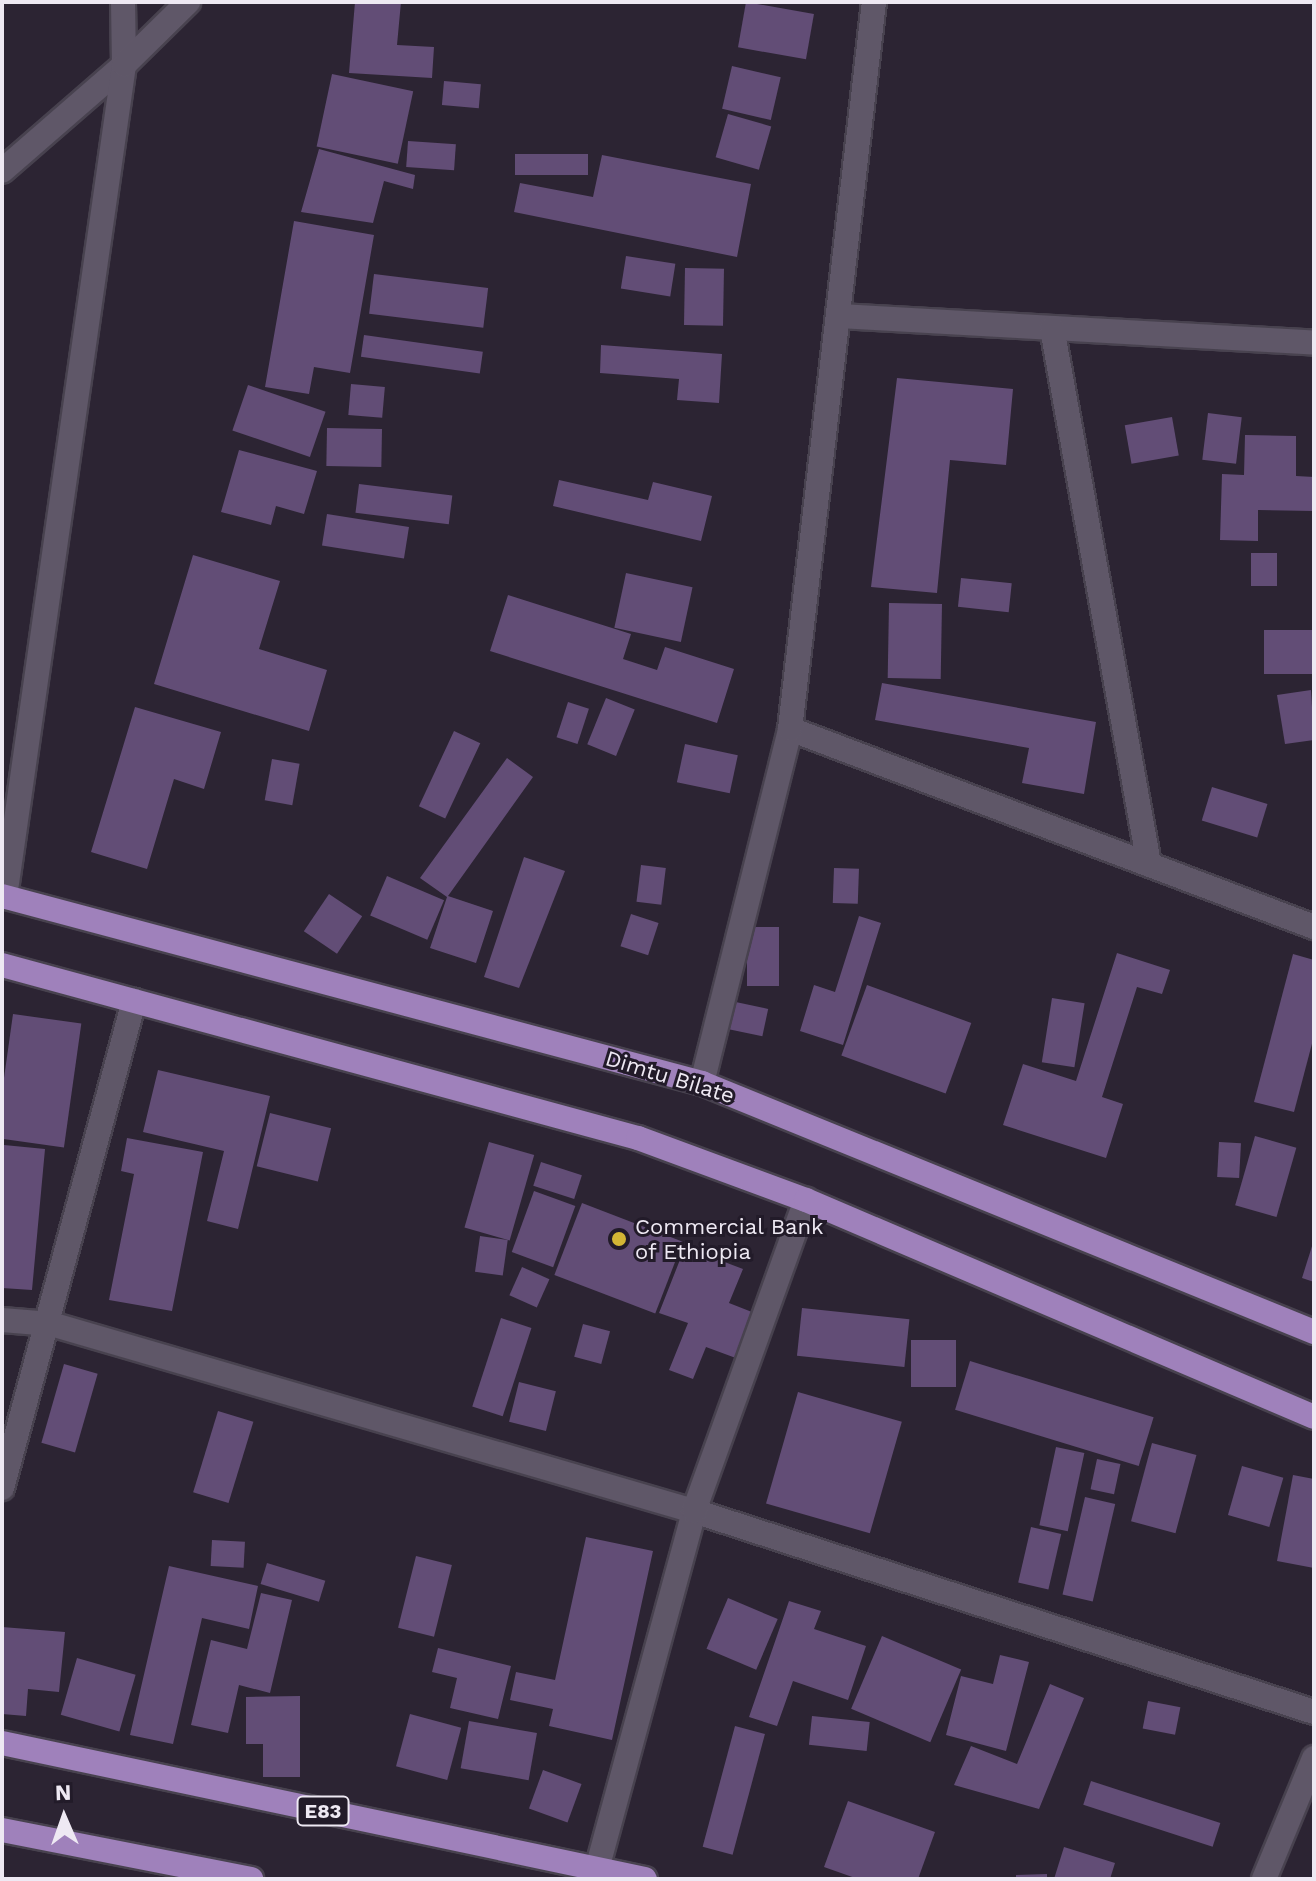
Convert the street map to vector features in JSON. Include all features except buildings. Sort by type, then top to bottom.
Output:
[{"type":"main road","name":"Dimtu Bilate","points":[[4,896],[702,1083],[1314,1332]]},
{"type":"main road","points":[[2,965],[638,1138],[806,1200],[1314,1417]]},
{"type":"main road","name":"E83","points":[[2,1743],[596,1874],[645,1879]]},
{"type":"main road","points":[[2,1830],[251,1879]]},
{"type":"street","points":[[4,896],[124,65],[123,2]]},
{"type":"street","points":[[2,171],[124,65],[188,2]]},
{"type":"street","points":[[702,1083],[790,729],[874,2]]},
{"type":"street","points":[[838,316],[1314,343]]},
{"type":"street","points":[[1052,328],[1149,864]]},
{"type":"street","points":[[790,729],[1314,927]]},
{"type":"street","points":[[2,1488],[51,1324],[134,1001]]},
{"type":"street","points":[[596,1874],[694,1511],[806,1200]]},
{"type":"street","points":[[2,1320],[51,1324],[694,1511],[1314,1712]]},
{"type":"street","points":[[1264,1879],[1314,1758]]},
{"type":"place","name":"Commercial Bank of Ethiopia","points":[[619,1239]]}]
